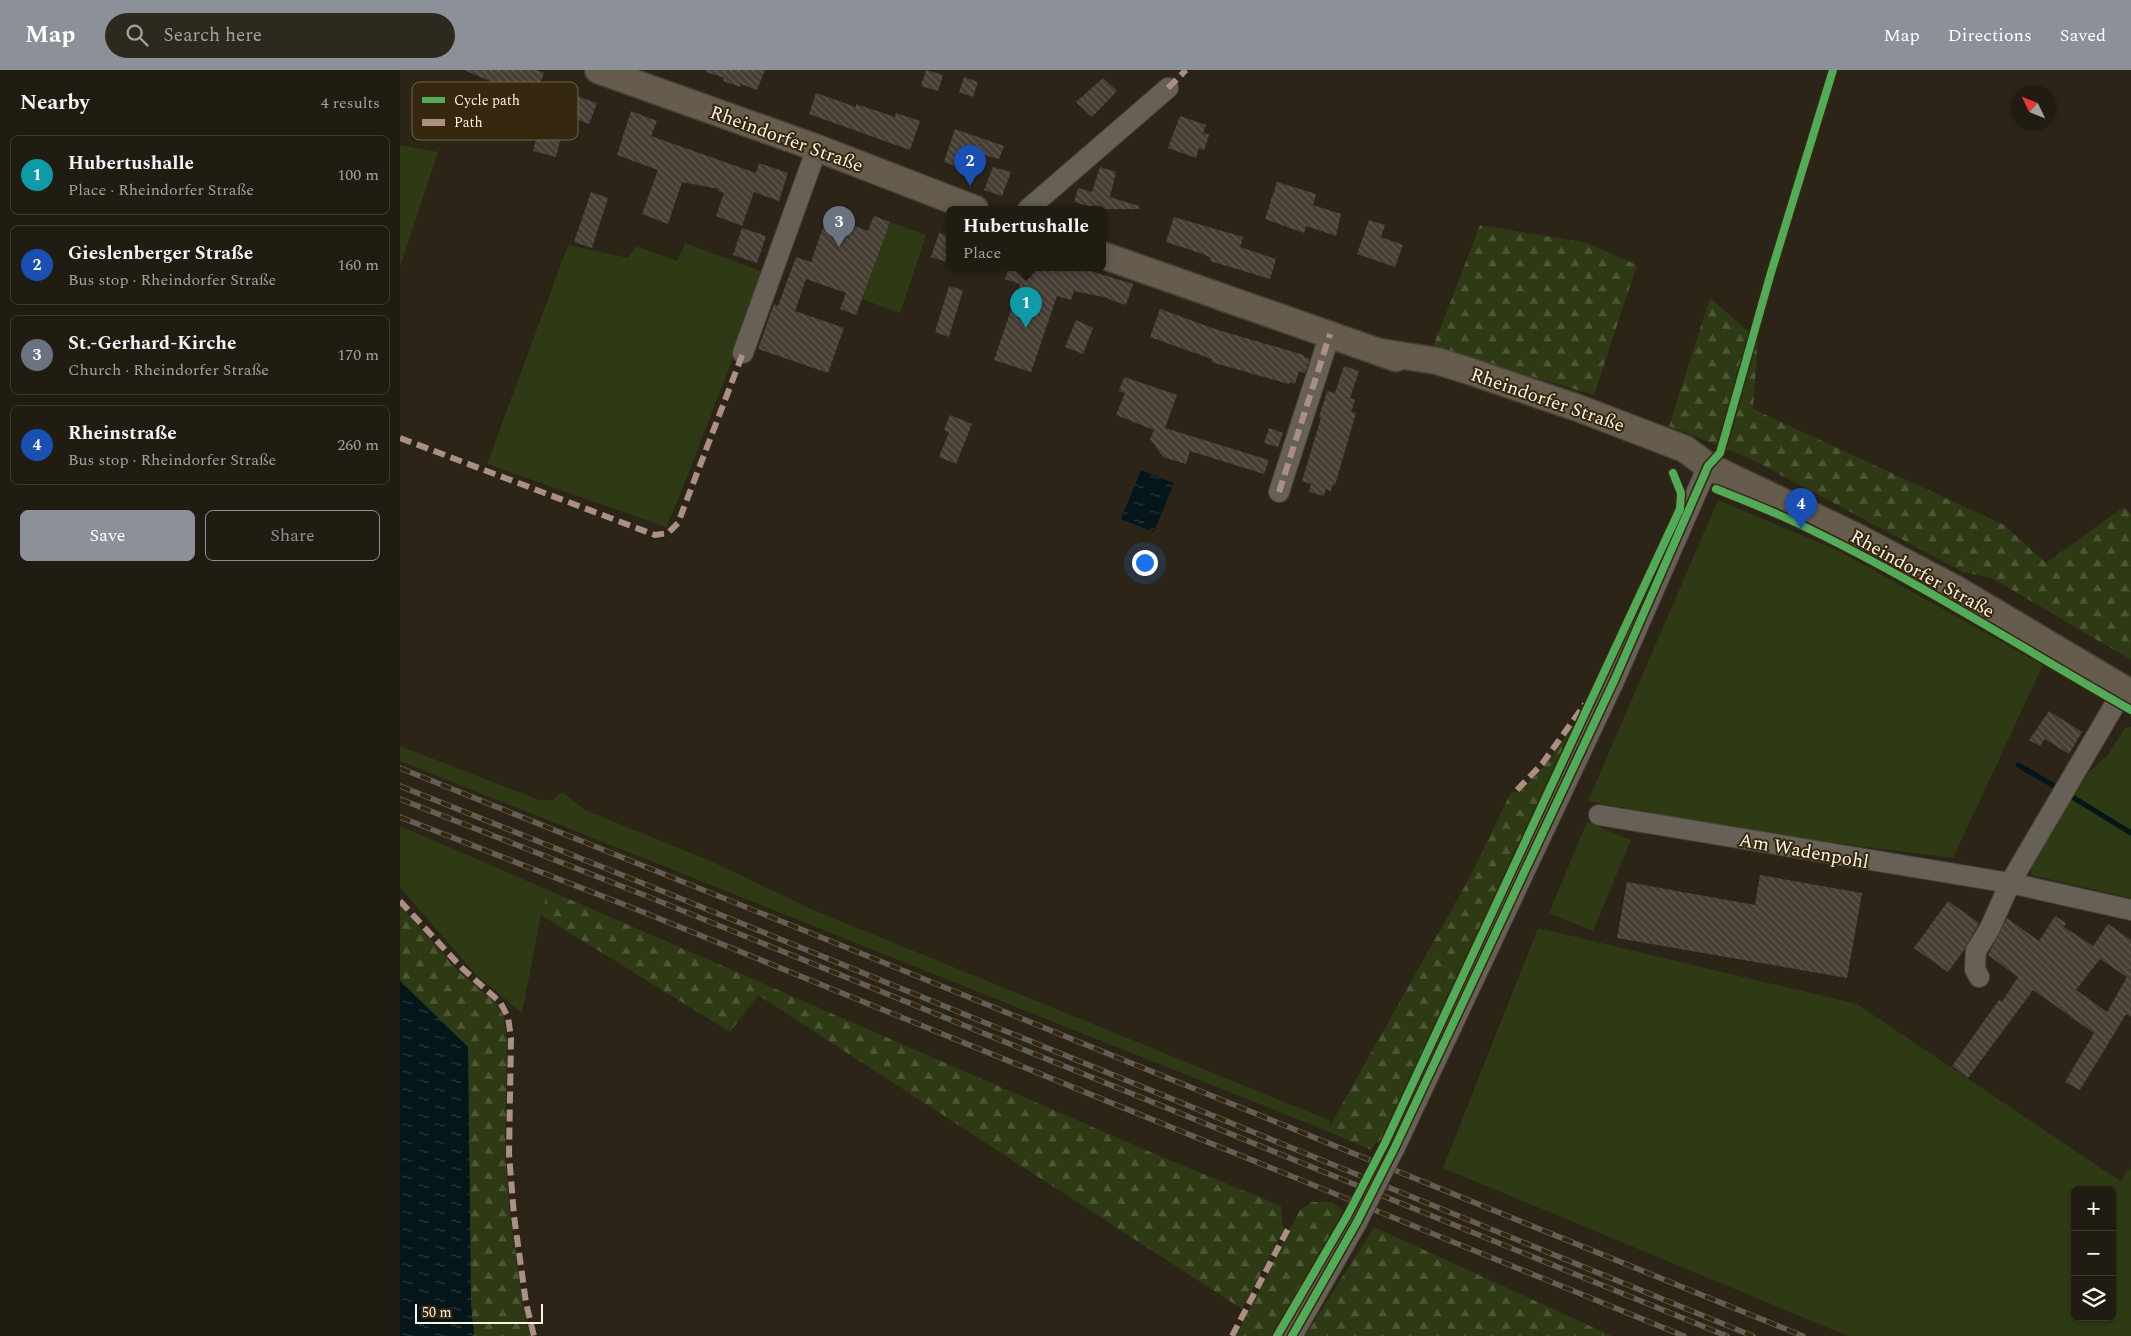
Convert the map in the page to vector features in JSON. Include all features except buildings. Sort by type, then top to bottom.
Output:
[{"type":"main road","name":"Rheindorfer Straße","points":[[598,70],[817,148],[968,206]]},
{"type":"main road","name":"Rheindorfer Straße","points":[[1106,256],[1380,352],[1438,361],[1578,408],[1685,449],[1708,466],[1855,536],[1954,588],[2127,691]]},
{"type":"street","points":[[1031,206],[1168,88]]},
{"type":"street","points":[[742,353],[817,148]]},
{"type":"street","points":[[1279,492],[1330,334]]},
{"type":"street","points":[[1292,1336],[1357,1222],[1395,1148],[1614,681],[1708,466]]},
{"type":"street","points":[[1979,977],[1975,969],[1976,951],[1990,928],[2010,884],[2127,691]]},
{"type":"street","name":"Am Wadenpohl","points":[[1598,815],[2010,884],[2131,910]]},
{"type":"green space","points":[[400,145],[438,152],[400,267]]},
{"type":"green space","points":[[890,222],[926,235],[900,313],[862,299]]},
{"type":"green space","points":[[1480,225],[1587,243],[1637,265],[1594,395],[1433,347]]},
{"type":"green space","points":[[685,243],[766,273],[666,527],[487,464],[568,245],[628,258],[636,246],[677,261]]},
{"type":"green space","points":[[1710,298],[1758,340],[1753,409],[2004,525],[2046,563],[2124,507],[2131,514],[2131,660],[1992,578],[1963,572],[1751,459],[1669,426]]},
{"type":"green space","points":[[1718,500],[1841,552],[2043,665],[1953,858],[1764,834],[1588,801]]},
{"type":"green space","points":[[1584,710],[1380,1144],[1376,1142],[1371,1150],[1327,1131],[1470,877],[1511,792],[1520,792],[1547,763]]},
{"type":"green space","points":[[2131,727],[2131,898],[2031,875],[2031,866],[2088,773],[2107,756],[2125,728]]},
{"type":"green space","points":[[400,746],[539,800],[552,800],[562,792],[585,810],[713,862],[813,910],[1331,1121],[1327,1131],[400,761]]},
{"type":"green space","points":[[1587,822],[1631,840],[1593,931],[1549,913]]},
{"type":"green space","points":[[400,826],[548,890],[541,915],[522,1013],[476,975],[400,887]]},
{"type":"green space","points":[[548,890],[1157,1155],[1281,1206],[1283,1231],[1242,1309],[758,995],[730,1032],[541,915]]},
{"type":"green space","points":[[400,905],[459,972],[497,1004],[504,1018],[507,1040],[505,1155],[510,1215],[523,1304],[530,1336],[474,1336],[471,1305],[468,1047],[400,981]]},
{"type":"green space","points":[[1538,928],[1857,1004],[2120,1181],[2131,1167],[2131,1336],[1848,1336],[1443,1168]]},
{"type":"green space","points":[[1312,1202],[1332,1202],[1344,1211],[1274,1336],[1236,1336],[1300,1210]]},
{"type":"green space","points":[[1374,1227],[1612,1336],[1305,1336]]},
{"type":"water","points":[[1141,470],[1174,483],[1154,532],[1121,519]]},
{"type":"water","points":[[400,981],[468,1047],[471,1305],[474,1336],[400,1336]]},
{"type":"waterway","points":[[2018,765],[2056,787]]},
{"type":"waterway","points":[[2074,798],[2131,833]]},
{"type":"railway","points":[[400,768],[1803,1336]]},
{"type":"railway","points":[[400,786],[1753,1336]]},
{"type":"railway","points":[[400,799],[644,895],[1727,1336]]},
{"type":"railway","points":[[400,817],[638,910],[1684,1336]]},
{"type":"marked path","points":[[1168,88],[1186,70]]},
{"type":"marked path","points":[[1279,492],[1330,334]]},
{"type":"marked path","points":[[400,438],[655,535],[668,533],[678,523],[743,353]]},
{"type":"marked path","points":[[1517,790],[1542,764],[1585,704]]},
{"type":"marked path","points":[[400,901],[462,968],[500,1002],[508,1017],[511,1038],[509,1154],[514,1216],[526,1303],[534,1336]]},
{"type":"marked path","points":[[1232,1336],[1290,1225]]},
{"type":"cycle path","points":[[1292,1336],[1357,1222],[1395,1147],[1614,681],[1708,466],[1720,453],[1770,276],[1833,70]]},
{"type":"cycle path","points":[[1277,1336],[1347,1216],[1385,1143],[1680,509],[1681,493],[1673,473]]},
{"type":"cycle path","points":[[1716,489],[1771,511],[1887,569],[2131,710]]},
{"type":"place","name":"Gieslenberger Straße","points":[[970,186]]},
{"type":"place","name":"St.-Gerhard-Kirche","points":[[839,247]]},
{"type":"place","name":"Hubertushalle","points":[[1026,328]]},
{"type":"place","name":"Rheinstraße","points":[[1801,529]]}]
